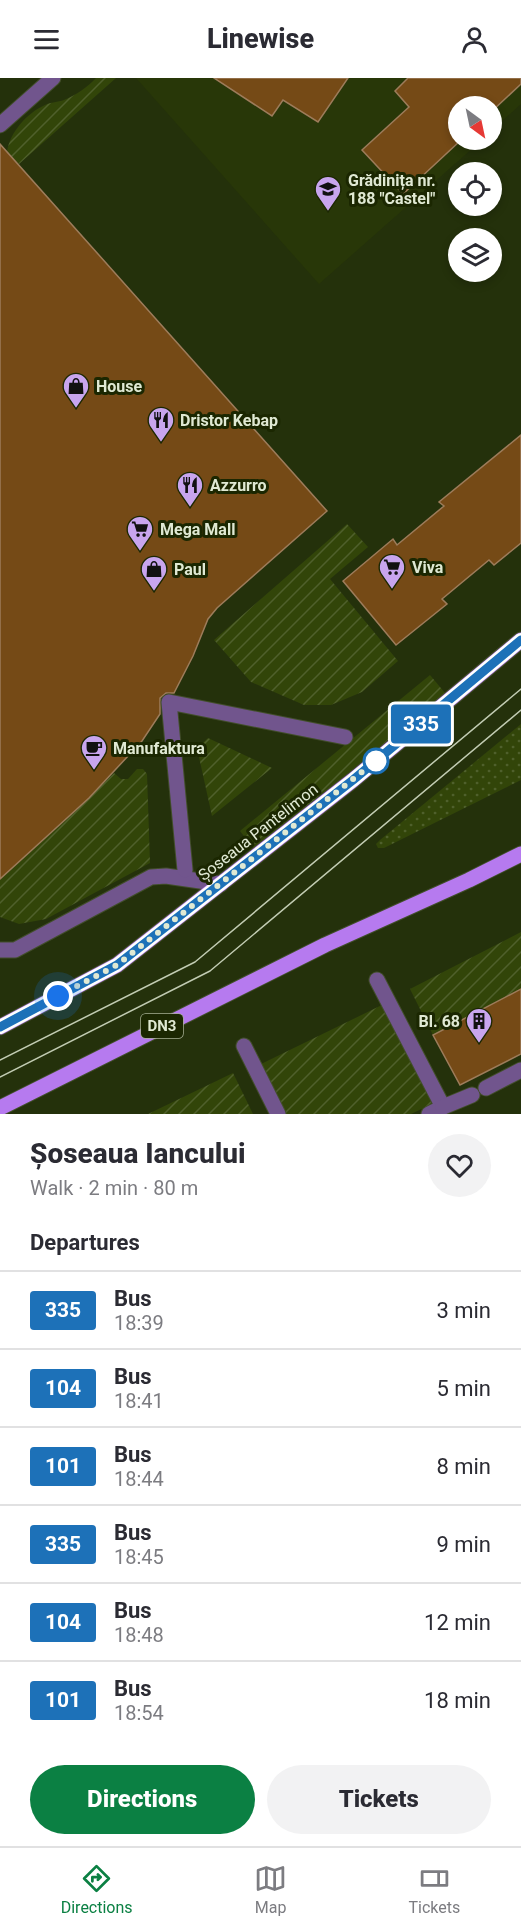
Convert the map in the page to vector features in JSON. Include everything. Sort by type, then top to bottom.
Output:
[{"type":"main road","name":"Șoseaua Pantelimon","points":[[0,1027],[117,965],[362,773],[521,640]]},
{"type":"main road","name":"DN3","points":[[0,1107],[325,945],[521,854]]},
{"type":"street","points":[[0,125],[53,78]]},
{"type":"street","points":[[185,870],[169,702],[345,737]]},
{"type":"street","points":[[0,950],[15,950],[151,877],[166,876],[220,884]]},
{"type":"street","points":[[377,980],[436,1111],[472,1095]]},
{"type":"street","points":[[243,1046],[278,1114]]},
{"type":"street","points":[[486,1088],[521,1070]]},
{"type":"shaded area","points":[[96,78],[116,78],[19,164],[7,152],[20,124],[38,108],[73,96]]},
{"type":"shaded area","name":"Grădinița nr. 188 \"Castel\"","points":[[136,78],[521,78],[521,104],[502,121],[502,96],[448,96],[448,150],[471,150],[457,162],[448,162],[448,170],[319,284]]},
{"type":"shaded area","points":[[347,524],[368,547],[330,579],[398,661],[362,692],[331,705],[304,705],[251,682],[214,640]]},
{"type":"shaded area","points":[[430,675],[445,693],[255,850],[240,831]]},
{"type":"shaded area","points":[[521,724],[521,780],[384,848],[378,848],[376,844],[380,840]]},
{"type":"shaded area","points":[[208,738],[272,768],[212,816],[197,748]]},
{"type":"shaded area","points":[[137,769],[143,769],[147,774],[150,863],[46,919],[19,924],[0,917],[0,879],[114,773],[121,779],[128,779]]},
{"type":"shaded area","points":[[521,932],[521,990],[433,1035],[410,989]]},
{"type":"shaded area","points":[[384,1004],[432,1104],[411,1114],[284,1114],[259,1065]]},
{"type":"shaded area","points":[[233,1073],[253,1114],[148,1114]]},
{"type":"building","points":[[214,78],[348,78],[318,122],[283,100],[272,116]]},
{"type":"building","points":[[408,78],[521,78],[521,84],[502,102],[502,96],[448,96],[448,150],[450,150],[403,194],[362,150],[409,107],[395,91]]},
{"type":"building","name":"Mega Mall","points":[[0,144],[327,511],[217,608],[208,619],[193,656],[174,693],[166,693],[160,698],[160,714],[142,741],[89,798],[0,879]]},
{"type":"building","points":[[521,435],[521,543],[494,565],[489,560],[442,599],[447,604],[396,645],[343,581],[393,539],[397,545],[444,506],[439,502]]},
{"type":"building","name":"Bl. 68","points":[[521,989],[521,1054],[460,1085],[433,1035]]},
{"type":"tram line","points":[[0,1060],[195,962],[521,689]]},
{"type":"tram line","points":[[0,1077],[210,971],[521,710]]},
{"type":"bus line","name":"335","points":[[0,1027],[117,965],[353,780],[521,640]]},
{"type":"place","name":"Grădinița nr. 188 \"Castel\"","points":[[328,212]]},
{"type":"place","name":"House","points":[[76,409]]},
{"type":"place","name":"Dristor Kebap","points":[[161,443]]},
{"type":"place","name":"Azzurro","points":[[190,508]]},
{"type":"place","name":"Mega Mall","points":[[140,552]]},
{"type":"place","name":"Viva","points":[[392,590]]},
{"type":"place","name":"Paul","points":[[154,592]]},
{"type":"place","name":"Manufaktura","points":[[94,771]]},
{"type":"place","name":"Bl. 68","points":[[479,1044]]},
{"type":"route","points":[[58,996],[117,965],[376,761]]}]
